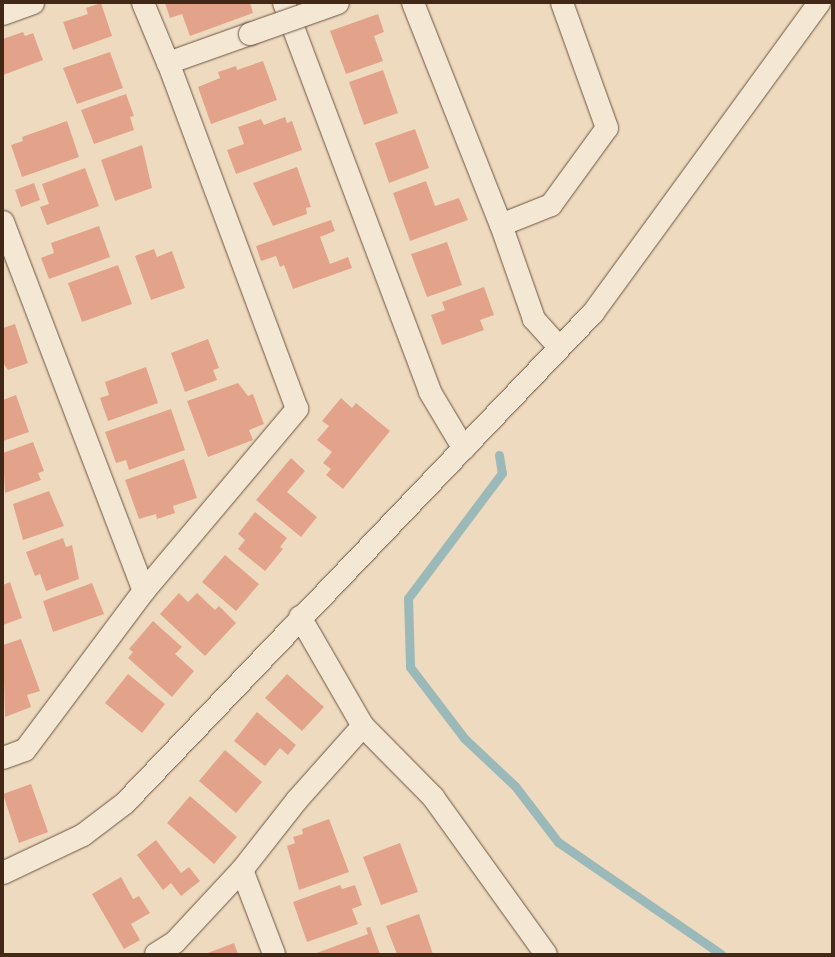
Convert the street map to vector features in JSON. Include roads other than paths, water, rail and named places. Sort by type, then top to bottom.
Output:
[{"type":"street","points":[[3,14],[33,3]]},
{"type":"street","points":[[3,758],[25,750],[144,592],[297,409],[168,63],[143,3]]},
{"type":"street","points":[[284,3],[430,392],[464,448]]},
{"type":"street","points":[[168,63],[338,3]]},
{"type":"street","points":[[413,3],[500,225],[534,319],[559,347]]},
{"type":"street","points":[[500,225],[551,205],[607,128],[562,3]]},
{"type":"street","points":[[3,873],[83,835],[125,802],[300,617],[593,313],[819,3]]},
{"type":"street","points":[[3,222],[144,592]]},
{"type":"street","points":[[300,617],[363,726],[433,797],[546,954]]},
{"type":"street","points":[[156,954],[175,942],[242,870],[297,800],[363,726]]},
{"type":"street","points":[[242,870],[274,954]]},
{"type":"waterway","points":[[499,455],[502,473],[408,598],[410,667],[464,738],[515,786],[558,842],[721,954]]}]
